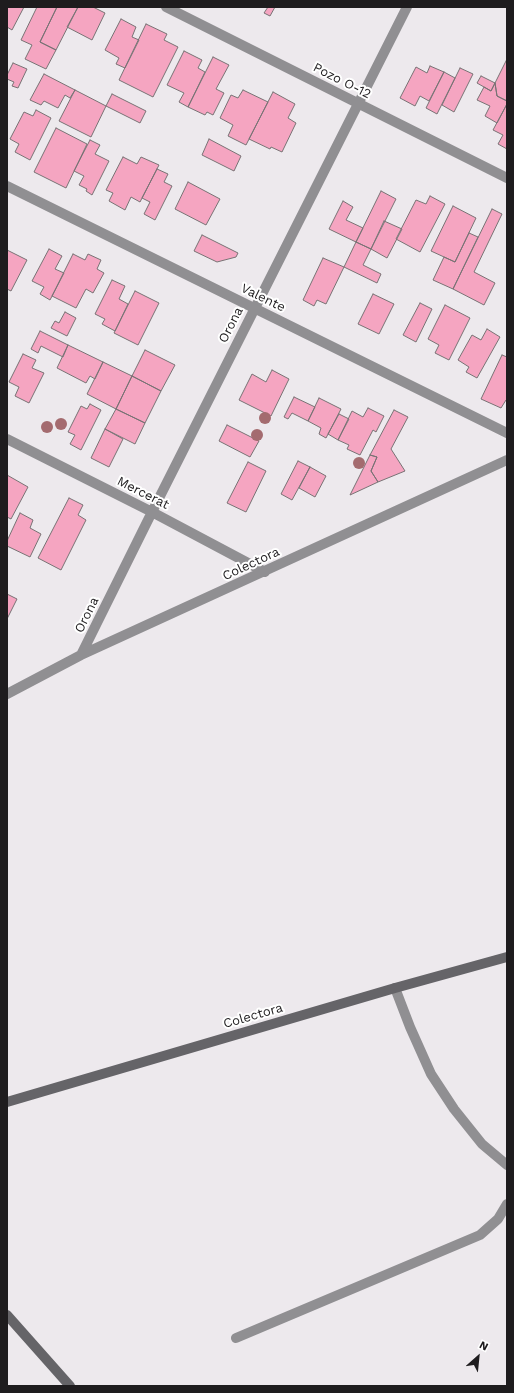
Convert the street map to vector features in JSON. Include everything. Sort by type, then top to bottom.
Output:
[{"type":"street","name":"Pozo O-12","points":[[166,7],[507,178]]},
{"type":"street","name":"Orona","points":[[81,655],[254,308],[407,7]]},
{"type":"street","name":"Valente","points":[[7,186],[507,433]]},
{"type":"street","name":"Mercerat","points":[[7,440],[152,512],[265,572]]},
{"type":"street","name":"Colectora","points":[[7,694],[81,655],[507,460]]},
{"type":"street","name":"Colectora","points":[[7,1102],[395,988],[507,957]]},
{"type":"street","points":[[395,988],[410,1027],[431,1074],[454,1109],[482,1144],[507,1165]]},
{"type":"street","points":[[236,1338],[480,1235],[498,1219],[507,1204]]},
{"type":"street","points":[[7,1315],[70,1386]]},
{"type":"building","points":[[7,7],[24,7],[12,30],[7,27]]},
{"type":"building","points":[[37,7],[57,7],[40,42],[56,50],[46,69],[25,59],[32,45],[21,40]]},
{"type":"building","points":[[57,7],[78,7],[56,50],[40,42]]},
{"type":"building","points":[[78,7],[93,7],[105,13],[92,40],[67,27]]},
{"type":"building","points":[[268,7],[275,7],[270,16],[264,13]]},
{"type":"building","points":[[121,19],[136,27],[132,37],[139,40],[125,68],[116,64],[119,58],[105,50]]},
{"type":"building","points":[[146,24],[167,34],[164,40],[178,47],[153,97],[119,80]]},
{"type":"building","points":[[184,51],[202,60],[198,68],[205,72],[188,107],[179,102],[184,93],[167,85]]},
{"type":"building","points":[[213,57],[229,65],[216,89],[224,93],[213,115],[207,112],[205,115],[188,107]]},
{"type":"building","points":[[507,59],[507,101],[497,96],[495,83]]},
{"type":"building","points":[[13,63],[27,69],[18,88],[12,86],[14,82],[7,79],[7,75]]},
{"type":"building","points":[[430,66],[444,72],[429,101],[420,96],[415,106],[400,98],[416,67],[427,73]]},
{"type":"building","points":[[460,68],[473,74],[454,112],[442,105]]},
{"type":"building","points":[[444,72],[455,78],[437,114],[426,108]]},
{"type":"building","points":[[44,74],[75,90],[70,98],[65,95],[58,108],[44,101],[41,105],[30,100]]},
{"type":"building","points":[[481,76],[495,83],[491,91],[477,83]]},
{"type":"building","points":[[495,83],[497,96],[507,101],[507,104],[497,123],[485,116],[490,106],[477,100],[484,87],[491,91]]},
{"type":"building","points":[[75,90],[106,106],[91,137],[59,121]]},
{"type":"building","points":[[243,90],[268,102],[246,145],[228,136],[233,125],[220,118],[231,95],[238,98]]},
{"type":"building","points":[[273,92],[295,104],[288,118],[296,123],[282,152],[271,147],[270,149],[249,139]]},
{"type":"building","points":[[112,94],[146,111],[140,123],[106,106]]},
{"type":"building","points":[[507,104],[507,149],[498,144],[503,135],[493,130]]},
{"type":"building","points":[[36,110],[51,118],[30,160],[15,152],[19,144],[10,139],[24,112],[33,116]]},
{"type":"building","points":[[56,128],[87,144],[66,188],[34,172]]},
{"type":"building","points":[[209,139],[241,156],[234,171],[202,155]]},
{"type":"building","points":[[90,140],[100,145],[95,154],[109,161],[92,195],[86,191],[87,189],[79,185],[84,176],[74,171]]},
{"type":"building","points":[[123,157],[137,164],[141,157],[159,165],[140,202],[131,197],[125,210],[109,201],[113,193],[106,190]]},
{"type":"building","points":[[157,169],[168,174],[164,182],[172,186],[155,220],[144,214],[150,202],[142,198]]},
{"type":"building","points":[[188,182],[220,199],[206,225],[175,209]]},
{"type":"building","points":[[381,191],[396,199],[371,249],[356,242]]},
{"type":"building","points":[[430,196],[445,204],[420,252],[396,239],[416,200],[426,204]]},
{"type":"building","points":[[343,201],[353,207],[346,220],[363,228],[356,242],[329,229]]},
{"type":"building","points":[[453,206],[476,218],[455,262],[431,251]]},
{"type":"building","points":[[492,209],[502,214],[474,272],[495,283],[484,305],[453,289]]},
{"type":"building","points":[[384,221],[402,229],[387,258],[371,249]]},
{"type":"building","points":[[469,233],[478,237],[453,289],[433,280],[444,257],[455,262]]},
{"type":"building","points":[[202,235],[238,253],[236,257],[217,262],[194,251]]},
{"type":"building","points":[[356,242],[371,249],[363,265],[381,274],[377,283],[344,267]]},
{"type":"building","points":[[49,249],[62,256],[55,269],[64,273],[50,300],[40,294],[44,287],[32,281]]},
{"type":"building","points":[[7,250],[27,260],[11,291],[7,289]]},
{"type":"building","points":[[73,254],[85,260],[88,254],[101,260],[97,269],[104,273],[93,293],[86,289],[76,308],[52,296]]},
{"type":"building","points":[[323,258],[344,267],[326,304],[317,300],[314,306],[303,300]]},
{"type":"building","points":[[112,280],[125,286],[119,299],[128,304],[115,331],[102,324],[105,319],[95,314]]},
{"type":"building","points":[[135,291],[159,303],[138,345],[114,333]]},
{"type":"building","points":[[373,294],[394,304],[379,334],[358,324]]},
{"type":"building","points":[[420,303],[432,309],[416,342],[403,335]]},
{"type":"building","points":[[445,305],[470,318],[449,360],[435,353],[439,345],[428,339]]},
{"type":"building","points":[[65,312],[76,318],[67,336],[51,328],[55,321],[59,323]]},
{"type":"building","points":[[487,329],[500,337],[477,378],[466,372],[469,367],[458,360],[472,335],[481,340]]},
{"type":"building","points":[[40,331],[68,345],[63,357],[41,346],[38,353],[31,349]]},
{"type":"building","points":[[68,345],[103,362],[95,379],[90,376],[86,383],[57,368]]},
{"type":"building","points":[[145,350],[175,365],[161,391],[132,376]]},
{"type":"building","points":[[23,354],[36,360],[32,368],[44,373],[29,403],[15,396],[19,387],[9,382]]},
{"type":"building","points":[[502,355],[507,357],[507,401],[506,400],[501,408],[481,399]]},
{"type":"building","points":[[103,362],[132,376],[116,409],[87,394]]},
{"type":"building","points":[[272,370],[289,379],[271,416],[239,400],[252,374],[266,382]]},
{"type":"building","points":[[132,376],[161,391],[145,423],[116,409]]},
{"type":"building","points":[[294,397],[315,407],[308,421],[292,413],[288,419],[284,417]]},
{"type":"building","points":[[319,398],[341,409],[326,438],[319,434],[321,428],[308,421]]},
{"type":"building","points":[[90,404],[101,410],[81,450],[70,444],[75,435],[68,432],[81,406],[87,409]]},
{"type":"building","points":[[368,408],[384,416],[376,432],[373,430],[360,455],[347,449],[349,445],[338,440],[352,411],[363,417]]},
{"type":"building","points":[[116,409],[145,423],[135,444],[105,429]]},
{"type":"building","points":[[394,410],[408,417],[391,449],[405,471],[378,482],[371,471],[377,457],[370,455]]},
{"type":"building","points":[[339,414],[349,419],[338,440],[328,434]]},
{"type":"building","points":[[227,425],[259,441],[250,457],[219,441]]},
{"type":"building","points":[[105,429],[123,439],[109,467],[91,458]]},
{"type":"building","points":[[370,455],[377,457],[371,471],[378,482],[350,495]]},
{"type":"building","points":[[298,461],[310,467],[292,500],[281,494]]},
{"type":"building","points":[[248,462],[266,471],[246,512],[227,503]]},
{"type":"building","points":[[310,467],[326,476],[315,497],[299,488]]},
{"type":"building","points":[[7,475],[28,487],[11,519],[7,517]]},
{"type":"building","points":[[69,498],[83,505],[78,515],[86,520],[61,570],[38,558]]},
{"type":"building","points":[[20,513],[33,520],[30,528],[41,534],[30,557],[7,546],[7,541]]},
{"type":"building","points":[[7,594],[17,599],[7,619]]}]
